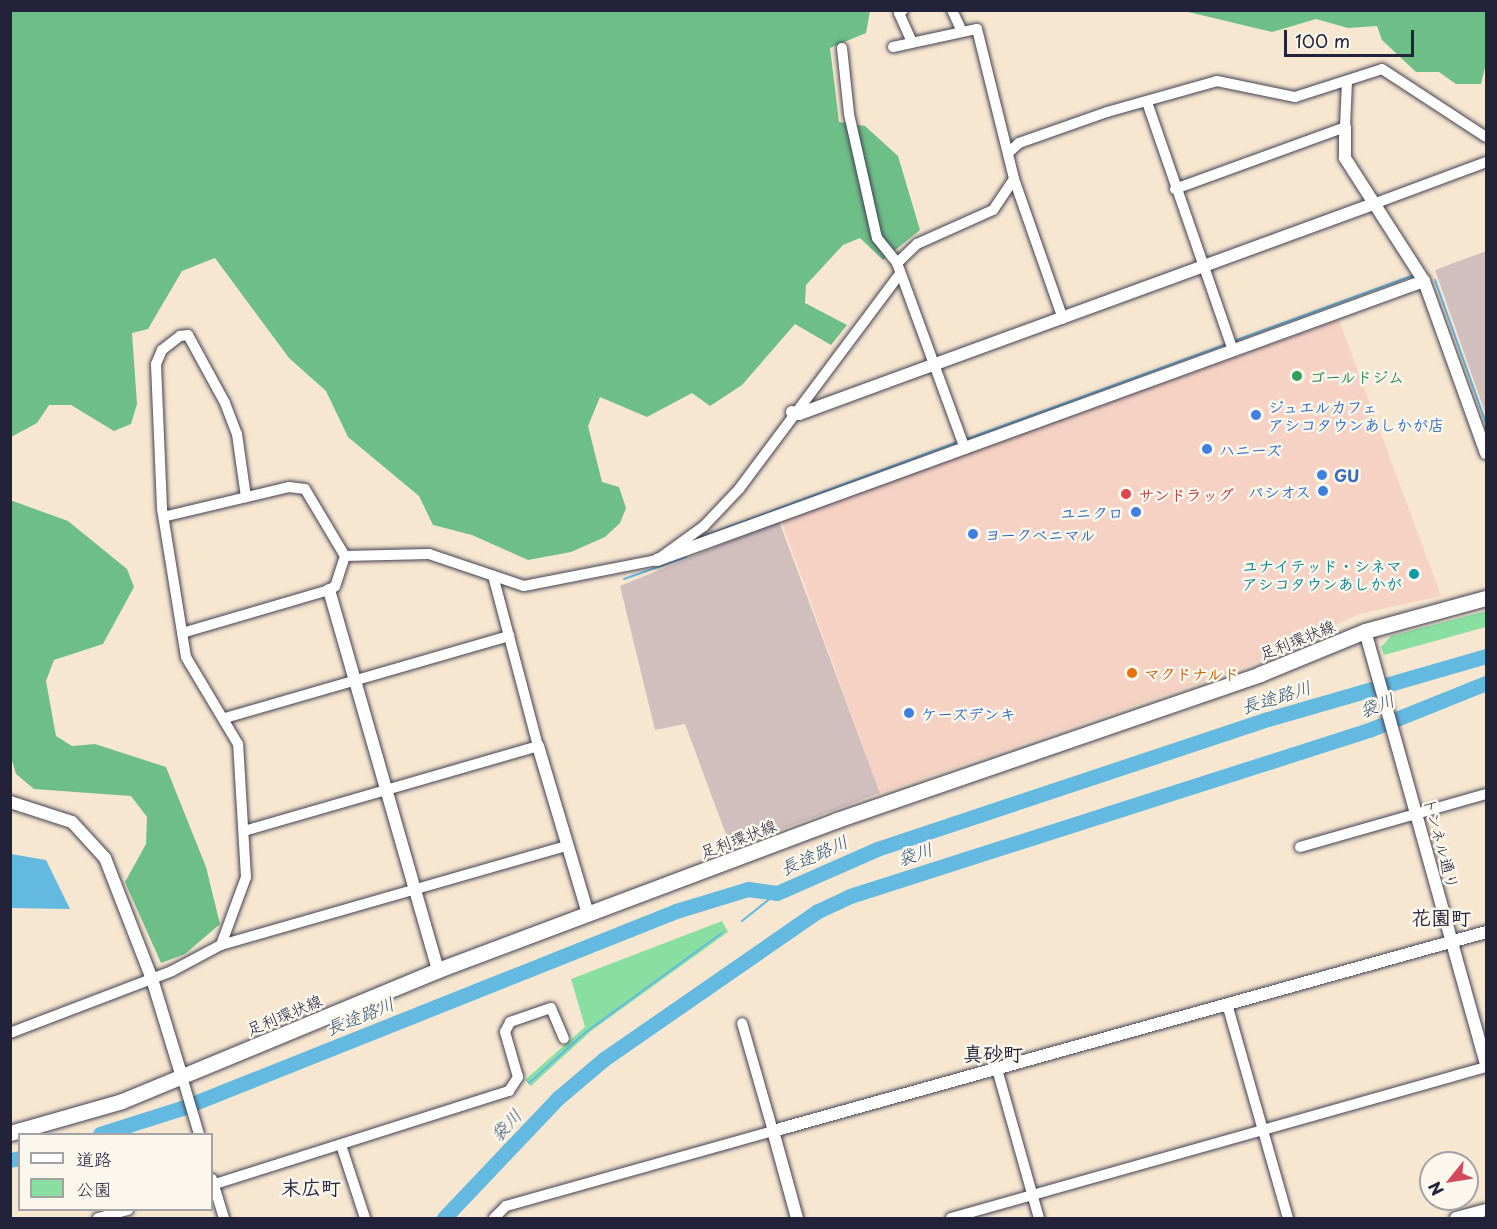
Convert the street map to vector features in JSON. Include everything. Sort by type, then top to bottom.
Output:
[{"type":"main road","name":"足利環状線","points":[[10,1133],[184,1084],[438,970],[588,914],[1365,631],[1486,598]]},
{"type":"street","points":[[903,10],[899,13],[912,42]]},
{"type":"street","points":[[952,10],[961,29]]},
{"type":"street","points":[[893,47],[961,29],[979,32],[1014,179],[1063,319]]},
{"type":"street","points":[[842,48],[849,114],[877,238],[899,269],[965,449]]},
{"type":"street","points":[[1008,153],[1019,143],[1221,81],[1286,98],[1347,82],[1382,69],[1391,71],[1486,137]]},
{"type":"street","points":[[1347,82],[1345,158],[1376,202],[1424,281],[1486,453]]},
{"type":"street","points":[[1148,102],[1175,189],[1233,350]]},
{"type":"street","points":[[1175,189],[1345,127]]},
{"type":"street","points":[[792,412],[799,414],[933,366],[1486,162]]},
{"type":"street","points":[[657,560],[704,526],[739,489],[792,412],[917,244],[993,210],[1014,179]]},
{"type":"street","points":[[345,556],[429,554],[524,586],[657,560],[1424,281]]},
{"type":"street","points":[[221,945],[246,877],[242,763],[225,718],[189,667],[182,633],[154,414],[157,361],[162,350],[184,335],[217,384],[231,418],[246,497]]},
{"type":"street","points":[[166,516],[289,487],[305,489],[345,556],[335,586],[328,590],[182,633]]},
{"type":"street","points":[[493,576],[538,746],[588,914]]},
{"type":"street","points":[[328,590],[438,970]]},
{"type":"street","name":"トンネル通り","points":[[1365,631],[1486,1065]]},
{"type":"street","points":[[225,718],[508,636]]},
{"type":"street","points":[[244,831],[538,746]]},
{"type":"street","points":[[1300,848],[1486,794]]},
{"type":"street","points":[[10,802],[58,816],[90,836],[105,858],[153,979],[199,1133]]},
{"type":"street","points":[[10,1033],[153,979],[221,945],[567,846]]},
{"type":"street","points":[[494,1218],[506,1206],[1486,932]]},
{"type":"street","points":[[1227,1004],[1288,1218]]},
{"type":"street","points":[[213,1182],[342,1145],[509,1091],[518,1077],[505,1032],[510,1022],[551,1008],[564,1038]]},
{"type":"street","points":[[742,1023],[797,1218]]},
{"type":"street","points":[[951,1218],[1486,1065]]},
{"type":"street","points":[[997,1069],[1040,1218]]},
{"type":"street","points":[[342,1145],[365,1218]]},
{"type":"street","points":[[213,1185],[224,1218]]},
{"type":"street","points":[[1456,1218],[1486,1210]]},
{"type":"street","points":[[98,1218],[121,1211]]},
{"type":"shaded area","points":[[1486,251],[1486,415],[1435,270]]},
{"type":"shaded area","points":[[1339,320],[1441,596],[1359,614],[1251,665],[880,793],[781,520]]},
{"type":"shaded area","points":[[779,521],[880,793],[731,848],[685,724],[655,730],[620,586]]},
{"type":"green space","points":[[11,11],[870,11],[866,33],[830,48],[839,122],[865,126],[898,156],[920,230],[883,260],[860,238],[843,245],[806,285],[805,303],[847,325],[831,345],[795,324],[742,385],[710,406],[692,393],[647,417],[600,397],[588,426],[602,482],[619,487],[626,508],[620,523],[605,537],[571,552],[528,560],[472,535],[433,525],[419,496],[348,437],[326,391],[289,358],[215,258],[182,271],[148,329],[132,333],[137,404],[131,424],[114,431],[71,405],[49,405],[37,423],[11,437]]},
{"type":"green space","points":[[1184,11],[1486,11],[1486,63],[1481,84],[1456,84],[1439,72],[1416,72],[1382,40],[1377,26],[1348,28],[1316,19],[1272,32]]},
{"type":"green space","points":[[10,500],[68,521],[127,569],[134,587],[103,644],[54,660],[46,681],[56,736],[72,746],[95,744],[166,767],[206,867],[220,924],[185,954],[161,963],[125,882],[146,844],[147,817],[131,796],[34,789],[16,774],[11,757]]},
{"type":"green space","points":[[1486,611],[1486,627],[1384,655],[1381,647],[1391,636]]},
{"type":"green space","points":[[722,921],[728,932],[591,1031],[531,1086],[525,1080],[585,1027],[571,979]]},
{"type":"water","points":[[11,854],[46,860],[70,909],[11,908]]},
{"type":"waterway","points":[[1234,341],[1412,276]]},
{"type":"waterway","points":[[1435,280],[1486,423]]},
{"type":"waterway","points":[[967,439],[1226,344]]},
{"type":"waterway","points":[[694,540],[958,442]]},
{"type":"waterway","points":[[624,579],[686,557]]},
{"type":"waterway","name":"長途路川","points":[[103,1133],[182,1108],[676,911],[748,889],[777,893],[877,849],[1268,719],[1486,656]]},
{"type":"waterway","name":"袋川","points":[[444,1218],[558,1098],[604,1059],[818,911],[850,896],[1369,730],[1486,683]]},
{"type":"waterway","points":[[742,921],[777,893]]},
{"type":"waterway","points":[[529,1083],[586,1032],[722,933]]},
{"type":"waterway","name":"長途路川","points":[[10,1160],[18,1158]]},
{"type":"place","name":"ゴールドジム","points":[[1297,376]]},
{"type":"place","name":"ジュエルカフェ アシコタウンあしかが店","points":[[1256,415]]},
{"type":"place","name":"ハニーズ","points":[[1207,449]]},
{"type":"place","name":"GU","points":[[1322,475]]},
{"type":"place","name":"パシオス","points":[[1323,491]]},
{"type":"place","name":"サンドラッグ","points":[[1126,494]]},
{"type":"place","name":"ユニクロ","points":[[1136,512]]},
{"type":"place","name":"ヨークベニマル","points":[[973,534]]},
{"type":"place","name":"ユナイテッド・シネマ アシコタウンあしかが","points":[[1414,574]]},
{"type":"place","name":"マクドナルド","points":[[1132,673]]},
{"type":"place","name":"ケーズデンキ","points":[[909,713]]},
{"type":"district","name":"花園町","points":[[1441,917]]},
{"type":"district","name":"真砂町","points":[[993,1053]]},
{"type":"district","name":"末広町","points":[[311,1187]]}]
